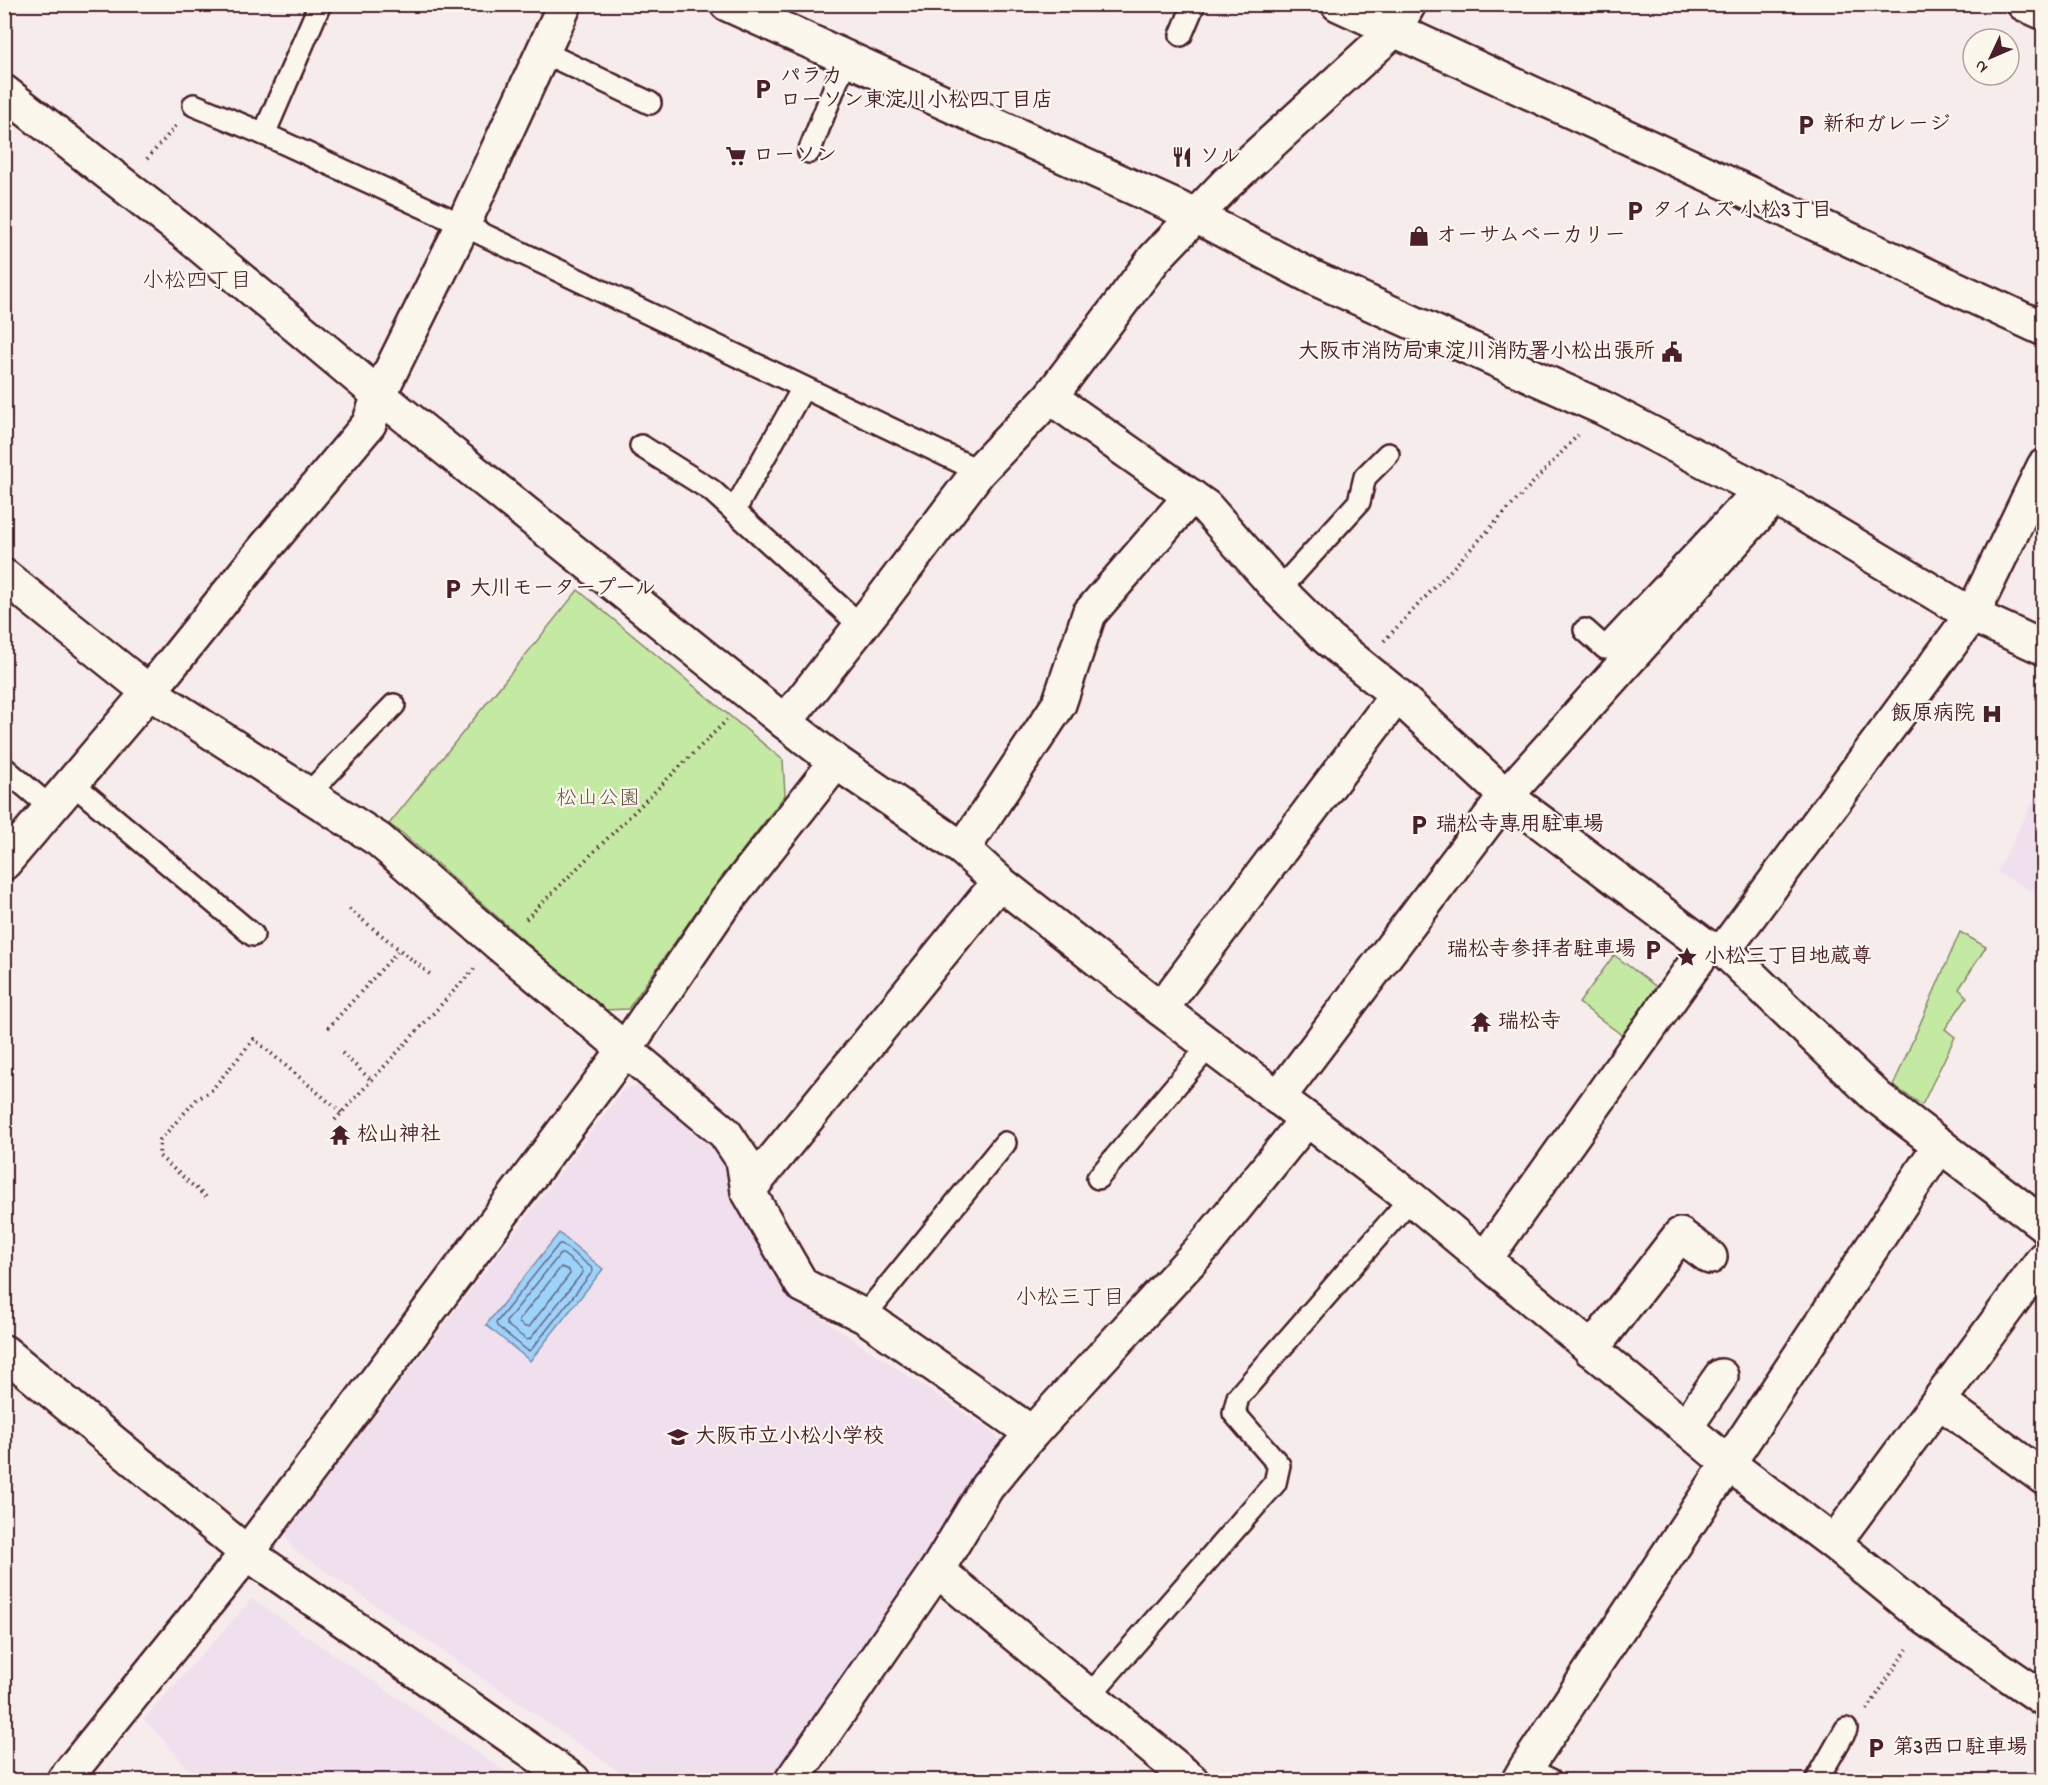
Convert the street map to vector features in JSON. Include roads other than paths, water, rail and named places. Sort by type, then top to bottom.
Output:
[{"type":"street","points":[[4,863],[149,693],[260,554],[369,424],[379,395],[463,225],[565,4]]},
{"type":"street","points":[[727,4],[1194,215],[1314,278],[1603,408],[1765,492],[1972,615],[2043,648]]},
{"type":"street","points":[[1338,4],[1401,17],[2043,329]]},
{"type":"street","points":[[2025,4],[2043,13]]},
{"type":"street","points":[[785,722],[979,471],[1050,397],[1155,258],[1194,215],[1401,17]]},
{"type":"street","points":[[4,92],[185,233],[379,395],[785,722],[836,762],[963,849],[999,882],[1161,1009],[1411,1198],[1729,1464],[1834,1543],[1927,1618],[2043,1700]]},
{"type":"street","points":[[1050,397],[1206,507],[1279,590],[1328,639],[1397,695],[1506,796],[1715,949],[1877,1097],[2043,1225]]},
{"type":"street","points":[[1485,1259],[1715,949],[1972,615],[2043,466]]},
{"type":"street","points":[[1278,1098],[1506,796],[1765,492]]},
{"type":"street","points":[[963,849],[1059,704],[1089,614],[1191,496]]},
{"type":"street","points":[[4,576],[149,693],[379,840],[500,945],[726,1133],[743,1160],[748,1191],[802,1285],[864,1316],[1032,1432]]},
{"type":"street","points":[[1161,1009],[1397,695]]},
{"type":"street","points":[[64,1780],[247,1553],[626,1048],[721,908],[836,762]]},
{"type":"street","points":[[748,1191],[999,882]]},
{"type":"street","points":[[792,1780],[937,1570],[987,1486],[1032,1432],[1205,1245],[1307,1119]]},
{"type":"street","points":[[1532,1776],[1729,1464],[1940,1145]]},
{"type":"street","points":[[1591,1350],[1680,1235],[1710,1257]]},
{"type":"street","points":[[1834,1543],[2043,1258]]},
{"type":"street","points":[[4,1352],[247,1553],[573,1780]]},
{"type":"street","points":[[1684,1428],[1720,1376]]},
{"type":"street","points":[[1939,1401],[2043,1478]]},
{"type":"street","points":[[937,1570],[1191,1780]]},
{"type":"lane","points":[[264,134],[320,4]]},
{"type":"lane","points":[[1180,34],[1194,4]]},
{"type":"lane","points":[[543,52],[650,103]]},
{"type":"lane","points":[[809,152],[846,57]]},
{"type":"lane","points":[[194,105],[264,134],[463,225],[979,471]]},
{"type":"lane","points":[[734,511],[803,388]]},
{"type":"lane","points":[[641,446],[711,490],[861,626]]},
{"type":"lane","points":[[1279,590],[1359,502],[1365,477],[1388,454]]},
{"type":"lane","points":[[1585,630],[1605,648],[1765,492]]},
{"type":"lane","points":[[308,795],[394,705]]},
{"type":"lane","points":[[4,768],[51,808]]},
{"type":"lane","points":[[72,783],[253,935]]},
{"type":"lane","points":[[1098,1178],[1209,1046]]},
{"type":"lane","points":[[864,1316],[1005,1143]]},
{"type":"lane","points":[[1089,1696],[1275,1483],[1279,1465],[1233,1413],[1238,1397],[1411,1198]]},
{"type":"lane","points":[[1817,1780],[1846,1729]]},
{"type":"water","points":[[559,1233],[603,1269],[530,1361],[486,1325]]},
{"type":"place","name":"パラカ ローソン東淀川小松四丁目店","points":[[763,89]]},
{"type":"place","name":"新和ガレージ","points":[[1806,125]]},
{"type":"place","name":"ローソン","points":[[736,156]]},
{"type":"place","name":"ソル","points":[[1182,157]]},
{"type":"place","name":"タイムズ 小松3丁目","points":[[1635,211]]},
{"type":"place","name":"オーサムベーカリー","points":[[1419,236]]},
{"type":"place","name":"大阪市消防局東淀川消防署小松出張所","points":[[1672,352]]},
{"type":"place","name":"大川モータープール","points":[[453,589]]},
{"type":"place","name":"飯原病院","points":[[1992,714]]},
{"type":"place","name":"瑞松寺専用駐車場","points":[[1419,825]]},
{"type":"place","name":"瑞松寺参拝者駐車場","points":[[1653,950]]},
{"type":"place","name":"小松三丁目地蔵尊","points":[[1687,957]]},
{"type":"place","name":"瑞松寺","points":[[1481,1022]]},
{"type":"place","name":"松山神社","points":[[340,1135]]},
{"type":"place","name":"大阪市立小松小学校","points":[[678,1437]]},
{"type":"place","name":"第3西口駐車場","points":[[1876,1748]]},
{"type":"district","name":"小松四丁目","points":[[197,282]]},
{"type":"district","name":"小松三丁目","points":[[1070,1299]]},
{"type":"park label","name":"松山公園","points":[[598,799]]}]
